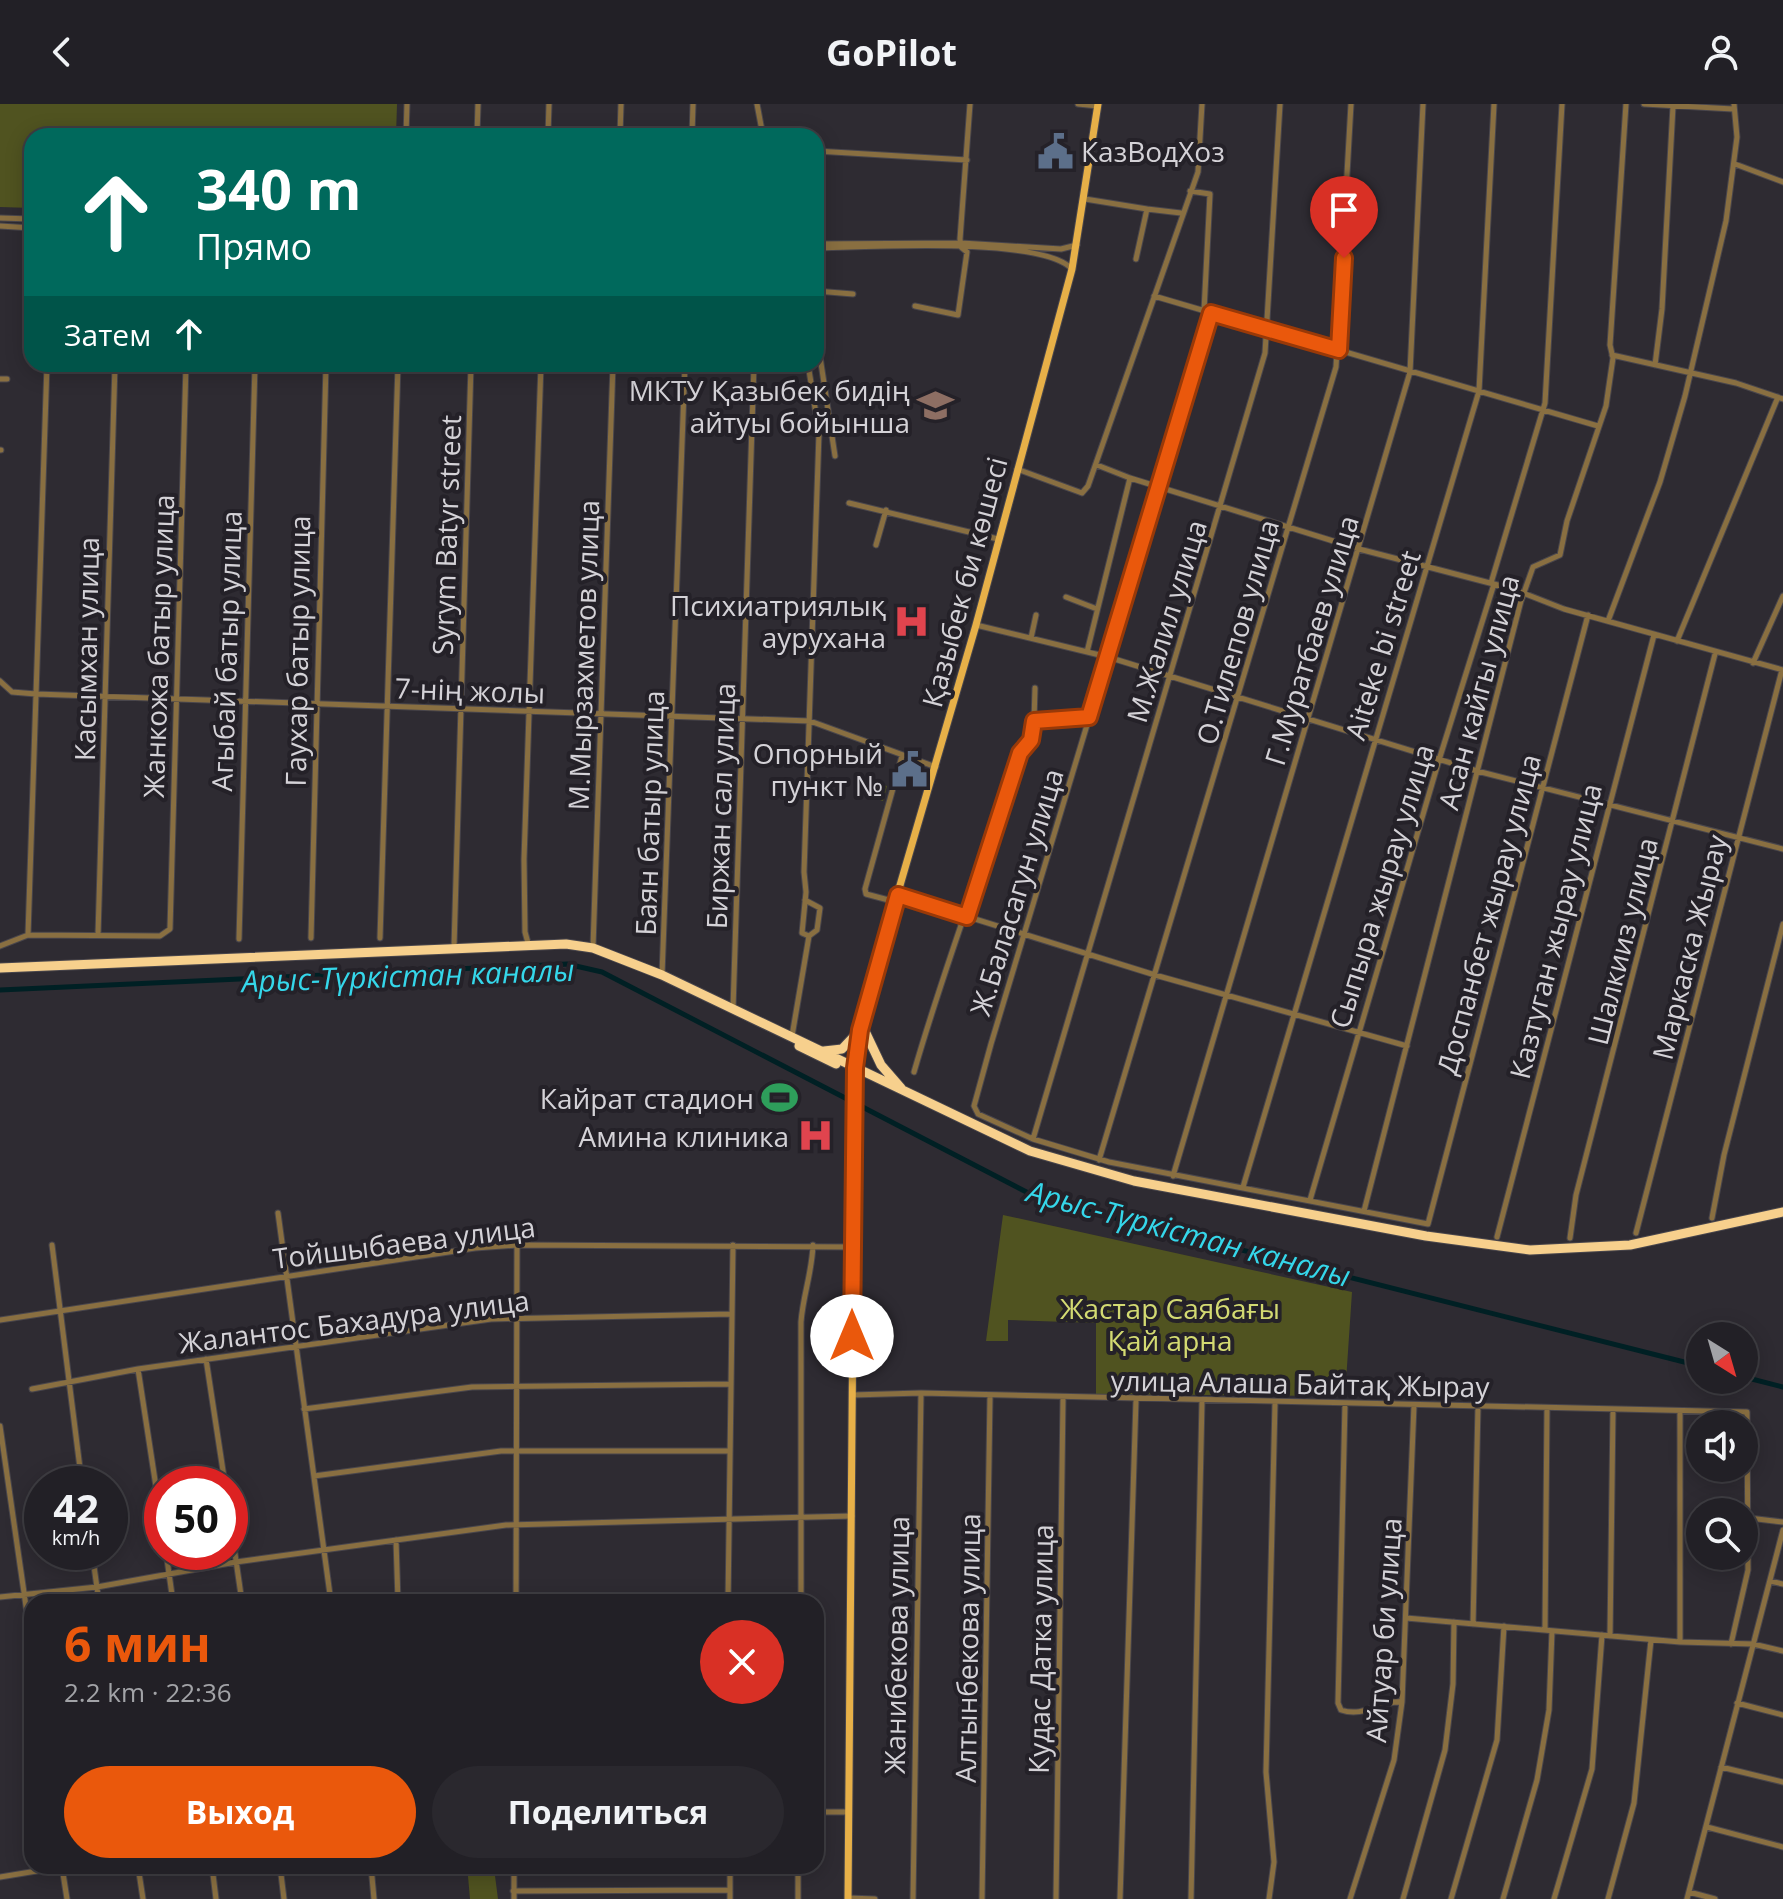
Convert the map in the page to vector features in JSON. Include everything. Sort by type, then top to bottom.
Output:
[{"type":"highway","points":[[0,970],[528,943],[593,948],[662,975],[823,1051],[855,1071],[903,1090],[1030,1151],[1090,1170],[1495,1247],[1566,1250],[1630,1245],[1783,1215]]},
{"type":"highway","points":[[0,970],[565,950],[619,963],[855,1071],[984,1136],[1061,1168],[1133,1186],[1425,1242],[1530,1256],[1598,1254],[1667,1244],[1783,1215]]},
{"type":"highway","points":[[823,1051],[842,1049],[861,1028],[876,1058],[903,1090]]},
{"type":"main road","name":"Қазыбек би көшесі","points":[[848,1898],[855,1071],[861,1028],[976,625],[1072,269],[1098,105]]},
{"type":"street","points":[[406,128],[407,104]]},
{"type":"street","points":[[477,128],[478,104]]},
{"type":"street","points":[[548,128],[549,104]]},
{"type":"street","points":[[620,128],[621,104]]},
{"type":"street","points":[[692,128],[693,104]]},
{"type":"street","points":[[757,104],[762,128]]},
{"type":"street","points":[[915,306],[958,315],[967,252],[961,245],[970,104]]},
{"type":"street","points":[[1078,104],[1098,105]]},
{"type":"street","points":[[1017,469],[1082,493],[1097,465],[1181,213],[1198,172],[1202,104]]},
{"type":"street","name":"М.Жалил улица","points":[[1033,1139],[1222,505],[1269,330],[1280,104]]},
{"type":"street","name":"О.Тилепов улица","points":[[1099,1160],[1240,696],[1339,350],[1351,104]]},
{"type":"street","name":"Г.Муратбаев улица","points":[[1173,1176],[1410,372],[1423,104]]},
{"type":"street","name":"Aiteke bi street","points":[[1243,1187],[1479,391],[1494,104]]},
{"type":"street","name":"Сыпыра жырау улица","points":[[1310,1200],[1493,583],[1540,411],[1545,403],[1562,104]]},
{"type":"street","name":"Асан кайгы улица","points":[[1364,1211],[1524,594],[1533,567],[1560,555],[1563,535],[1612,381],[1626,104]]},
{"type":"street","points":[[1608,621],[1660,482],[1690,372],[1722,241],[1737,137],[1734,107],[1644,104]]},
{"type":"street","points":[[1655,365],[1662,309],[1673,106]]},
{"type":"street","points":[[824,151],[967,160]]},
{"type":"street","points":[[1735,164],[1783,182]]},
{"type":"street","name":"Ж.Баласагун улица","points":[[1033,1139],[978,1114],[974,1106],[1159,488],[1208,312],[1210,194],[1190,191]]},
{"type":"street","points":[[1085,199],[1181,213]]},
{"type":"street","points":[[1136,259],[1147,209]]},
{"type":"street","points":[[0,218],[24,219]]},
{"type":"street","points":[[0,226],[24,228]]},
{"type":"street","points":[[824,246],[961,245],[1061,249],[1078,244]]},
{"type":"street","points":[[961,245],[1054,256],[1072,269]]},
{"type":"street","points":[[824,292],[853,294]]},
{"type":"street","points":[[1154,296],[1598,426]]},
{"type":"street","points":[[1611,355],[1711,376],[1780,398],[1677,641]]},
{"type":"street","points":[[28,935],[47,372]]},
{"type":"street","name":"Касымхан улица","points":[[98,935],[115,372]]},
{"type":"street","name":"Жанкожа батыр улица","points":[[98,935],[160,936],[170,929],[186,372]]},
{"type":"street","name":"Агыбай батыр улица","points":[[239,939],[255,372]]},
{"type":"street","name":"Гаухар батыр улица","points":[[311,938],[326,372]]},
{"type":"street","points":[[380,938],[398,372]]},
{"type":"street","name":"Syrym Batyr street","points":[[454,947],[471,372]]},
{"type":"street","points":[[528,943],[525,932],[524,859],[541,372]]},
{"type":"street","name":"М.Мырзахметов улица","points":[[593,948],[613,372]]},
{"type":"street","name":"Баян батыр улица","points":[[662,975],[685,372]]},
{"type":"street","name":"Биржан сал улица","points":[[733,1009],[754,372]]},
{"type":"street","points":[[809,372],[819,433],[802,933],[809,936]]},
{"type":"street","points":[[822,372],[835,456]]},
{"type":"street","points":[[1097,465],[1159,488],[1359,549],[1493,583],[1715,654],[1782,670]]},
{"type":"street","points":[[1087,652],[1130,478]]},
{"type":"street","points":[[849,503],[998,539]]},
{"type":"street","points":[[876,545],[886,510]]},
{"type":"street","points":[[1753,663],[1783,596]]},
{"type":"street","points":[[1066,597],[1097,609]]},
{"type":"street","points":[[1031,638],[1036,615]]},
{"type":"street","name":"Доспанбет жырау улица","points":[[1364,1211],[1428,1224],[1588,615]]},
{"type":"street","points":[[976,625],[1171,675],[1477,771],[1783,849]]},
{"type":"street","name":"Казтуган жырау улица","points":[[1497,1237],[1654,635]]},
{"type":"street","name":"Шалкииз улица","points":[[1570,1238],[1576,1195],[1715,654]]},
{"type":"street","name":"Маркаска Жырау","points":[[1636,1233],[1782,670]]},
{"type":"street","name":"7-нің жолы","points":[[0,681],[12,692],[36,694],[810,721],[936,767]]},
{"type":"street","points":[[914,1072],[934,1004],[967,917],[1020,753],[1031,740],[1035,688]]},
{"type":"street","points":[[1034,721],[1089,717]]},
{"type":"street","points":[[902,756],[866,894],[897,898],[967,917],[1155,975],[1407,1046]]},
{"type":"street","points":[[792,1037],[809,936],[817,930],[820,908],[805,900]]},
{"type":"street","points":[[1712,1218],[1724,1155],[1783,924]]},
{"type":"street","points":[[0,946],[28,935],[98,935]]},
{"type":"street","points":[[1033,1139],[1099,1160],[1364,1211]]},
{"type":"street","points":[[278,1213],[330,1594]]},
{"type":"street","points":[[52,1245],[80,1466]]},
{"type":"street","points":[[516,1594],[517,1245]]},
{"type":"street","name":"Тойшыбаева улица","points":[[0,1320],[285,1276],[517,1245],[852,1247]]},
{"type":"street","points":[[728,1594],[733,1245]]},
{"type":"street","points":[[801,1594],[801,1322],[803,1293],[812,1275],[813,1245]]},
{"type":"street","name":"Жалантос Бахадура улица","points":[[32,1389],[138,1369],[516,1317],[731,1314]]},
{"type":"street","points":[[206,1359],[222,1466]]},
{"type":"street","points":[[138,1369],[153,1466]]},
{"type":"street","points":[[304,1409],[515,1384],[731,1384]]},
{"type":"street","name":"улица Алаша Байтақ Жырау","points":[[852,1395],[921,1393],[1063,1399],[1747,1412],[1749,1498]]},
{"type":"street","name":"Жанибекова улица","points":[[913,1899],[921,1393]]},
{"type":"street","name":"Алтынбекова улица","points":[[982,1899],[990,1397]]},
{"type":"street","name":"Кудас Датка улица","points":[[1056,1899],[1063,1399]]},
{"type":"street","points":[[1120,1899],[1136,1400]]},
{"type":"street","points":[[1191,1899],[1202,1401]]},
{"type":"street","points":[[1269,1899],[1274,1862],[1266,1772],[1275,1403]]},
{"type":"street","points":[[1345,1404],[1338,1703],[1341,1710],[1353,1714],[1390,1701],[1402,1702]]},
{"type":"street","name":"Айтуар би улица","points":[[1350,1899],[1394,1760],[1402,1702],[1414,1405]]},
{"type":"street","points":[[1473,1624],[1478,1406]]},
{"type":"street","points":[[1545,1628],[1547,1408]]},
{"type":"street","points":[[1610,1636],[1613,1409]]},
{"type":"street","points":[[1680,1411],[1680,1642]]},
{"type":"street","points":[[0,1426],[25,1594],[97,1587],[191,1570]]},
{"type":"street","points":[[314,1476],[517,1451],[730,1451]]},
{"type":"street","points":[[248,1561],[516,1525],[852,1516]]},
{"type":"street","points":[[1758,1519],[1783,1522]]},
{"type":"street","points":[[1715,1899],[1688,1895],[1783,1530]]},
{"type":"street","points":[[396,1540],[398,1594]]},
{"type":"street","points":[[95,1570],[98,1594]]},
{"type":"street","points":[[168,1570],[172,1594]]},
{"type":"street","points":[[237,1570],[241,1594]]},
{"type":"street","points":[[1731,1644],[1748,1570]]},
{"type":"street","points":[[1770,1581],[1783,1584]]},
{"type":"street","points":[[0,1597],[24,1594]]},
{"type":"street","points":[[1406,1618],[1545,1628],[1651,1640],[1753,1644],[1783,1651]]},
{"type":"street","points":[[1403,1899],[1445,1750],[1454,1622]]},
{"type":"street","points":[[1451,1899],[1497,1740],[1504,1626]]},
{"type":"street","points":[[1503,1899],[1537,1780],[1549,1710],[1552,1631]]},
{"type":"street","points":[[1554,1899],[1592,1769],[1602,1635]]},
{"type":"street","points":[[1608,1899],[1634,1803],[1651,1640]]},
{"type":"street","points":[[1737,1703],[1783,1715]]},
{"type":"street","points":[[1721,1767],[1783,1782]]},
{"type":"street","points":[[824,1812],[849,1812]]},
{"type":"street","points":[[1707,1827],[1783,1847]]},
{"type":"street","points":[[0,1877],[24,1873]]},
{"type":"street","points":[[65,1874],[67,1899]]},
{"type":"street","points":[[139,1874],[143,1899]]},
{"type":"street","points":[[213,1874],[216,1899]]},
{"type":"street","points":[[281,1874],[284,1899]]},
{"type":"street","points":[[372,1874],[374,1899]]},
{"type":"street","points":[[514,1874],[514,1899]]},
{"type":"street","points":[[730,1874],[730,1899]]},
{"type":"street","points":[[798,1874],[798,1899]]},
{"type":"street","points":[[513,1891],[730,1890]]},
{"type":"street","points":[[848,1898],[875,1899]]},
{"type":"green space","points":[[0,104],[397,104],[396,128],[24,128],[24,208],[0,207]]},
{"type":"green space","points":[[865,779],[887,786],[883,801],[862,794]]},
{"type":"green space","name":"Жастар Саябағы Қай арна","points":[[1003,1215],[1352,1292],[1345,1396],[1096,1394],[1096,1323],[1008,1320],[1008,1341],[986,1341]]},
{"type":"green space","points":[[495,1874],[498,1899],[470,1899],[468,1876]]},
{"type":"waterway","name":"Арыс-Түркістан каналы","points":[[0,990],[567,964],[602,972],[1040,1199],[1686,1362]]},
{"type":"waterway","name":"Арыс-Түркістан каналы","points":[[1758,1381],[1783,1387]]},
{"type":"place","name":"КазВодХоз","points":[[1055,151]]},
{"type":"place","name":"МКТУ Қазыбек бидің айтуы бойынша","points":[[936,406]]},
{"type":"place","name":"Психиатриялық аурухана","points":[[912,621]]},
{"type":"place","name":"Опорный пункт №","points":[[909,769]]},
{"type":"place","name":"Кайрат стадион","points":[[780,1098]]},
{"type":"place","name":"Амина клиника","points":[[815,1136]]},
{"type":"route","points":[[852,1336],[855,1068],[860,1030],[898,895],[967,917],[1020,753],[1031,740],[1034,721],[1089,717],[1211,313],[1339,350],[1344,258]]}]
